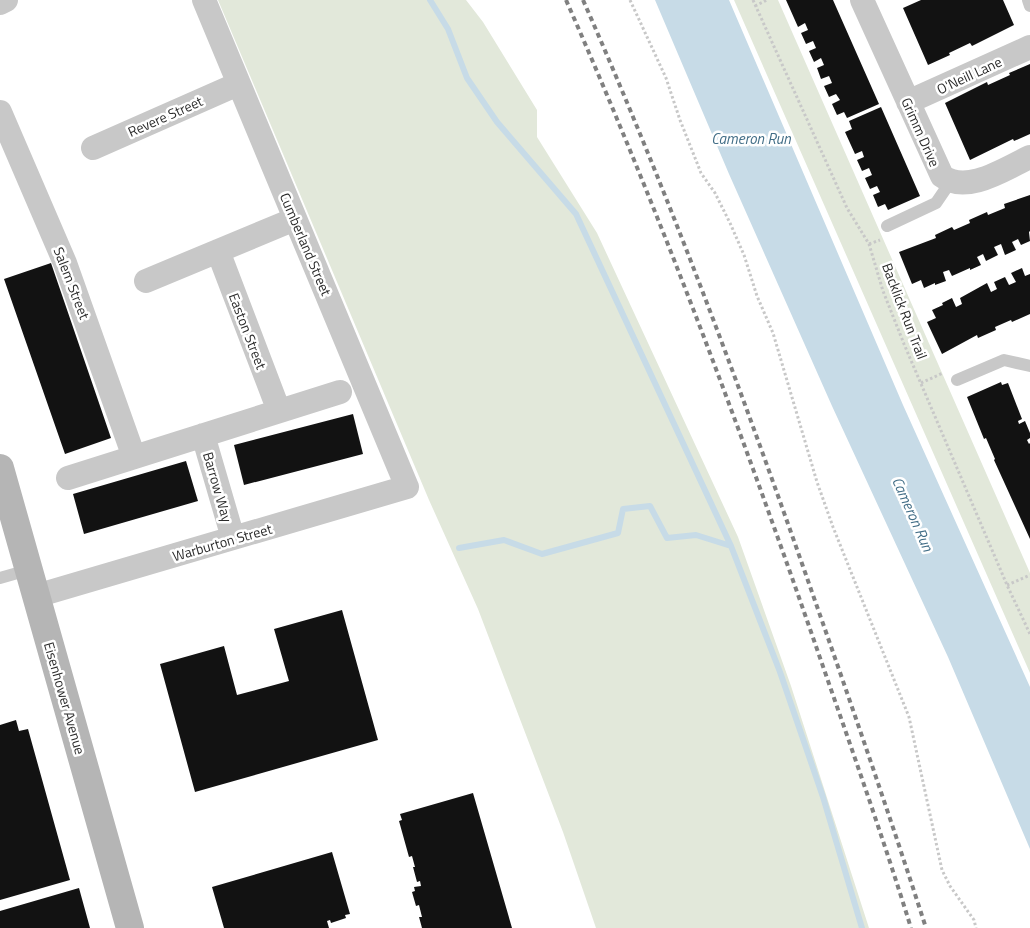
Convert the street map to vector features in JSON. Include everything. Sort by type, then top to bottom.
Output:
[{"type":"main road","name":"Eisenhower Avenue","points":[[0,468],[130,928]]},
{"type":"street","points":[[0,3],[6,0]]},
{"type":"street","name":"Cumberland Street","points":[[204,0],[408,487]]},
{"type":"street","name":"Grimm Drive","points":[[870,2],[908,102],[939,173],[956,183],[972,182],[1030,157]]},
{"type":"street","name":"O'Neill Lane","points":[[908,102],[1030,47]]},
{"type":"street","name":"Revere Street","points":[[93,148],[238,84]]},
{"type":"street","name":"Salem Street","points":[[0,112],[65,263],[134,457]]},
{"type":"street","points":[[146,281],[295,219]]},
{"type":"street","name":"Easton Street","points":[[218,252],[279,411]]},
{"type":"street","points":[[68,478],[340,392]]},
{"type":"street","name":"Barrow Way","points":[[203,435],[233,538]]},
{"type":"street","name":"Warburton Street","points":[[36,596],[408,487]]},
{"type":"lane","points":[[1028,0],[1030,6]]},
{"type":"lane","points":[[887,226],[936,203],[951,181]]},
{"type":"lane","points":[[958,380],[1004,360],[1030,366]]},
{"type":"lane","points":[[0,578],[28,570]]},
{"type":"path","points":[[630,0],[666,78],[701,173],[730,223],[744,255],[757,296],[774,333],[817,482],[833,527],[909,717],[942,870],[950,886],[974,920],[976,928]]},
{"type":"path","name":"Backlick Run Trail","points":[[753,0],[847,208],[869,244],[883,291],[1007,585],[1030,634]]},
{"type":"path","points":[[755,6],[767,0]]},
{"type":"path","points":[[921,383],[944,373]]},
{"type":"path","points":[[1007,585],[1030,575]]},
{"type":"shaded area","points":[[218,0],[466,0],[483,22],[537,110],[537,137],[597,233],[738,537],[791,686],[869,928],[596,928],[563,832],[478,609],[429,500]]},
{"type":"shaded area","points":[[734,0],[778,0],[1030,573],[1030,673]]},
{"type":"water","name":"Cameron Run","points":[[655,0],[729,0],[903,405],[1030,687],[1030,849],[948,657],[832,406],[729,174]]},
{"type":"building","points":[[786,0],[833,0],[879,104],[847,118],[844,112],[837,115],[832,104],[840,100],[836,94],[829,97],[824,86],[832,83],[829,76],[821,79],[817,68],[824,65],[821,58],[814,62],[809,51],[816,48],[813,41],[806,44],[801,33],[808,30],[805,23],[798,27]]},
{"type":"building","points":[[921,0],[1003,0],[1014,25],[972,46],[970,43],[928,65],[903,8]]},
{"type":"building","points":[[1030,64],[1030,134],[1014,141],[1013,139],[970,160],[945,103],[987,82],[988,85],[1010,75],[1009,73]]},
{"type":"building","points":[[881,107],[920,196],[888,210],[885,204],[878,207],[873,195],[880,192],[877,186],[870,189],[865,178],[872,175],[869,168],[862,171],[857,160],[864,157],[862,151],[855,154],[845,132],[852,129],[849,121]]},
{"type":"building","points":[[1030,195],[1030,241],[1021,245],[1018,239],[1012,242],[1016,250],[1005,255],[1001,244],[994,247],[998,255],[986,261],[983,254],[977,257],[981,265],[952,276],[949,270],[943,272],[946,281],[924,288],[921,280],[912,284],[899,252],[936,238],[935,235],[952,227],[954,230],[970,223],[969,220],[987,212],[988,215],[1005,208],[1004,204]]},
{"type":"building","points":[[51,263],[111,438],[65,454],[4,279]]},
{"type":"building","points":[[1022,268],[1025,276],[1030,274],[1030,314],[995,327],[996,330],[978,338],[977,335],[942,354],[927,322],[936,318],[932,310],[952,298],[956,307],[962,304],[960,298],[987,283],[991,292],[997,289],[994,282],[1005,277],[1009,285],[1016,282],[1011,273]]},
{"type":"building","points":[[1001,382],[1002,385],[1008,383],[1022,419],[1018,421],[1019,424],[1025,421],[1030,433],[1030,438],[1027,440],[1030,443],[1030,539],[967,397]]},
{"type":"building","points":[[353,414],[363,454],[244,485],[234,445]]},
{"type":"building","points":[[186,461],[198,501],[84,534],[73,494]]},
{"type":"building","points":[[342,610],[378,740],[195,792],[160,664],[224,646],[237,695],[289,681],[274,629]]},
{"type":"building","points":[[16,720],[19,731],[28,729],[70,880],[0,900],[0,725]]},
{"type":"building","points":[[473,793],[512,928],[422,928],[419,917],[422,917],[419,905],[416,906],[412,892],[415,891],[414,887],[421,886],[420,881],[417,882],[412,856],[409,857],[399,821],[402,820],[400,814]]},
{"type":"building","points":[[332,852],[350,914],[345,915],[346,918],[331,923],[330,920],[327,921],[329,928],[224,928],[212,887]]},
{"type":"building","points":[[79,888],[90,928],[0,928],[0,911]]},
{"type":"waterway","points":[[430,0],[448,29],[467,78],[497,122],[576,214],[731,546],[780,672],[823,797],[862,928]]},
{"type":"waterway","points":[[459,548],[504,540],[542,554],[618,533],[623,509],[650,506],[667,538],[696,535],[731,546]]},
{"type":"railway","points":[[566,0],[637,167],[736,421],[849,740],[911,928]]},
{"type":"railway","points":[[583,0],[672,213],[727,357],[837,663],[926,928]]}]
